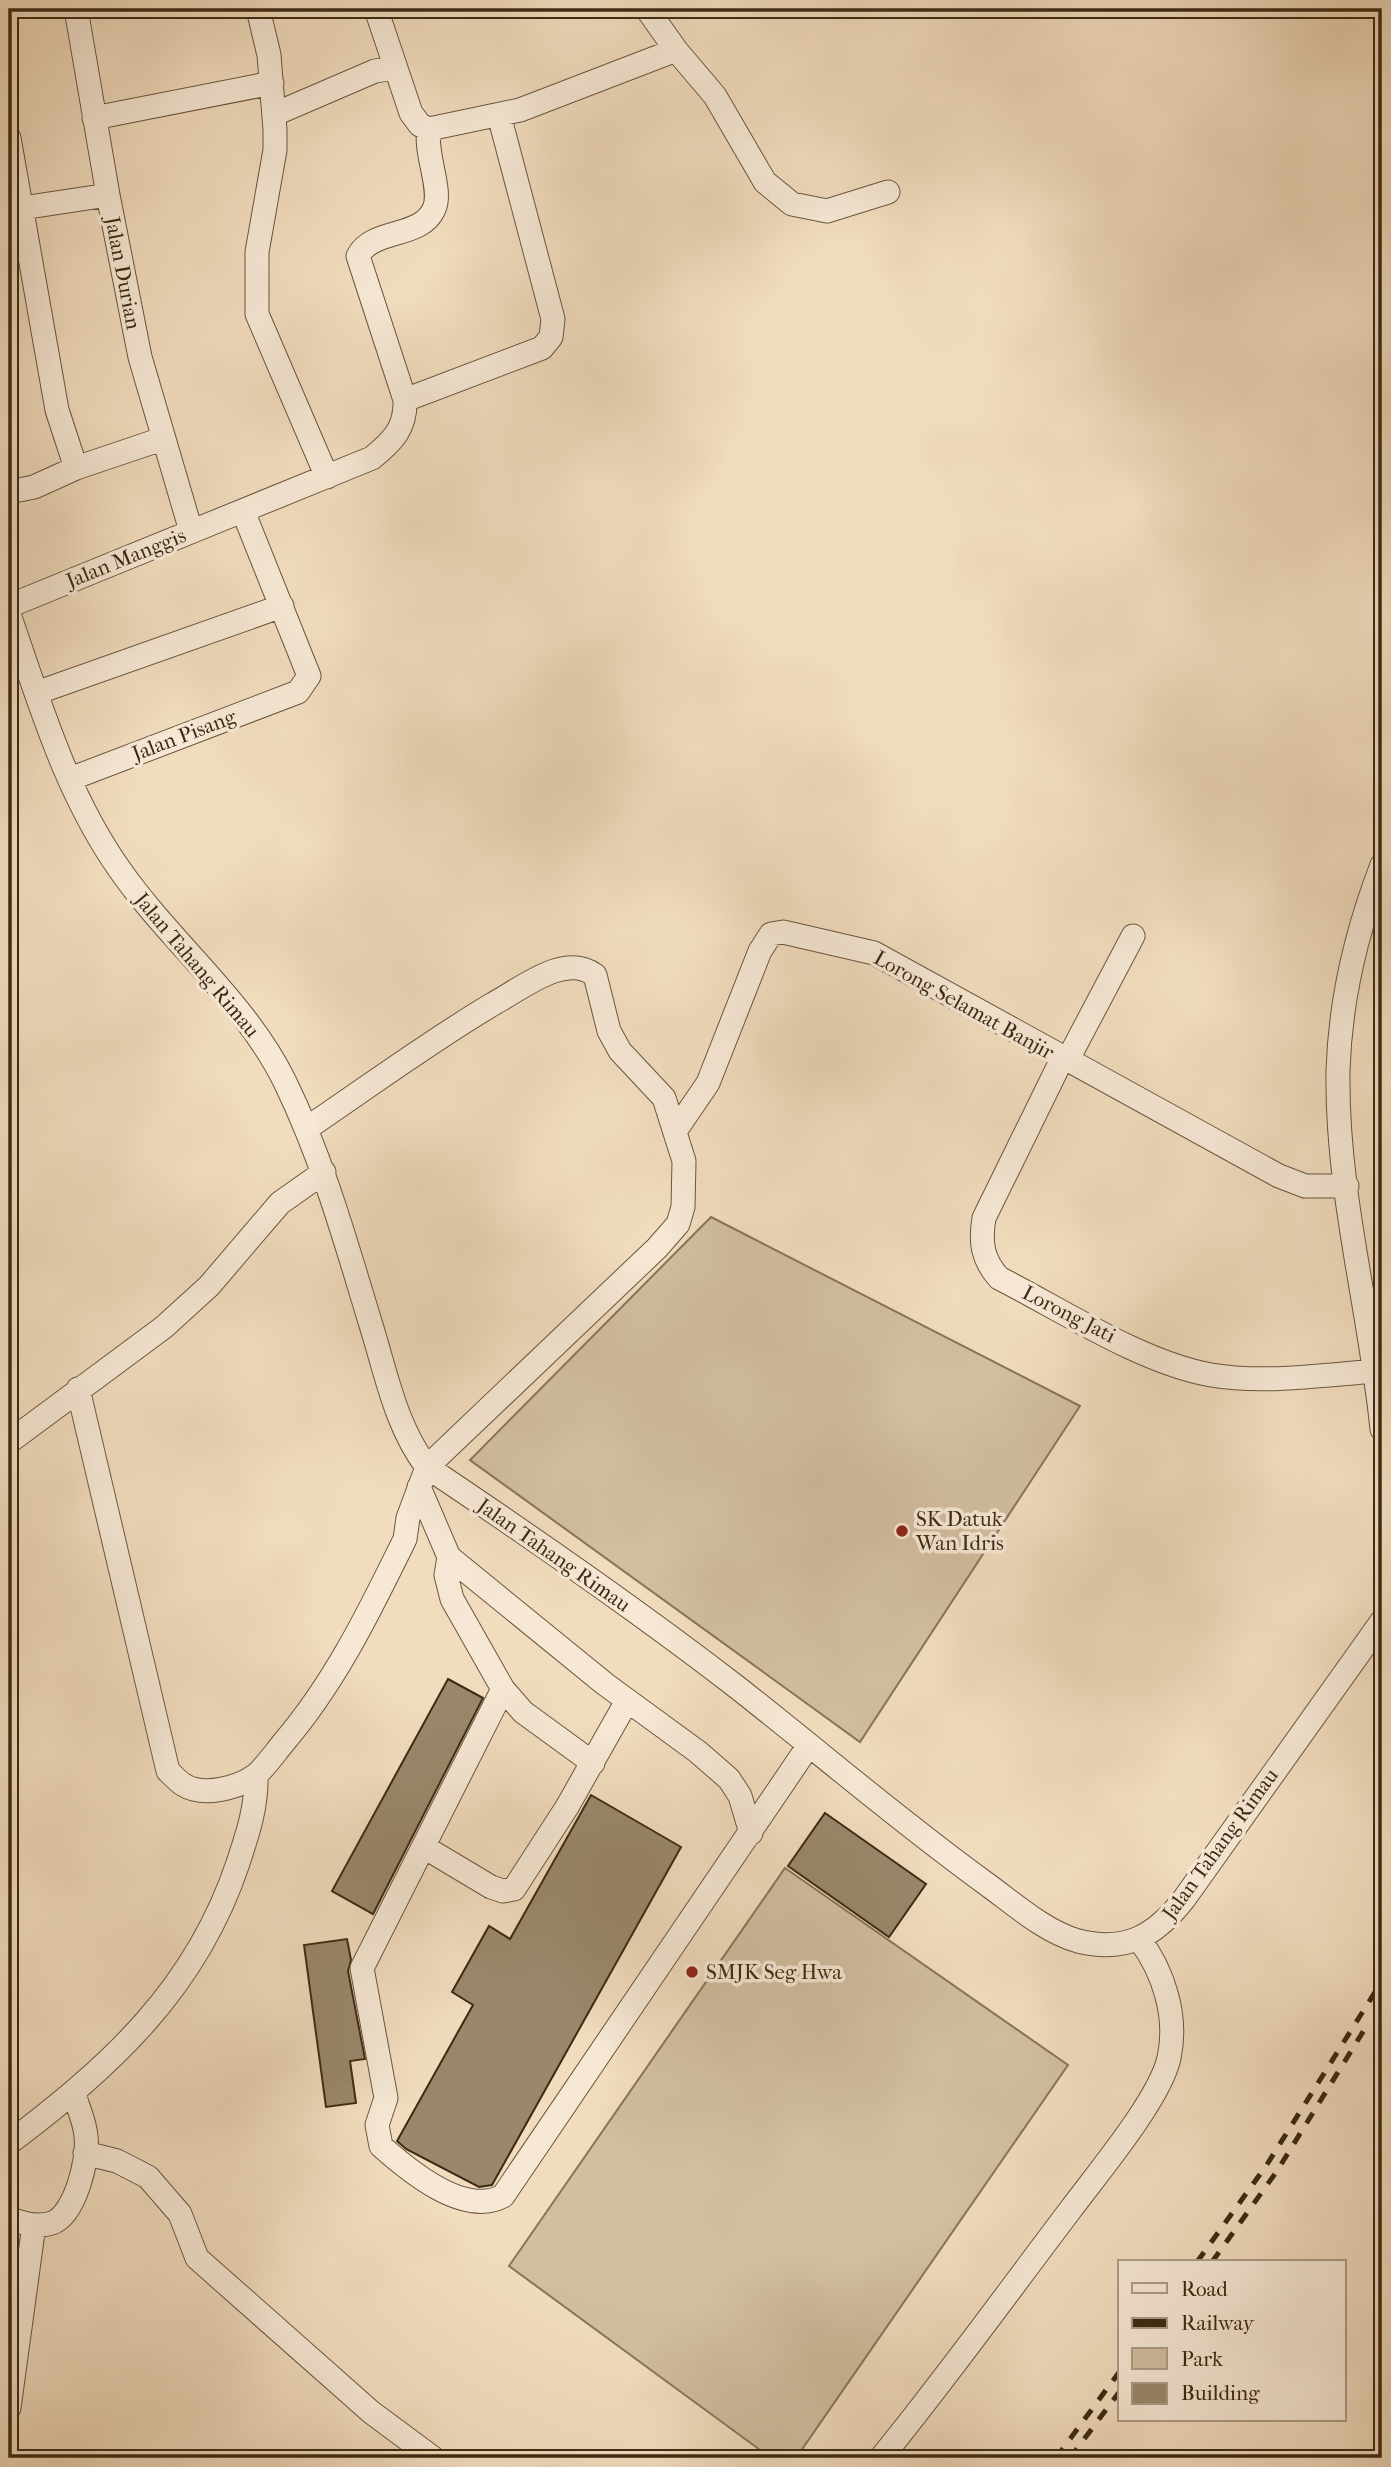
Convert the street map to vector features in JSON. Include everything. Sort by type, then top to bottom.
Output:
[{"type":"street","name":"Jalan Durian","points":[[76,9],[108,195],[140,357],[191,531]]},
{"type":"street","points":[[259,9],[272,83],[275,150],[257,252],[257,314],[327,477]]},
{"type":"street","points":[[376,9],[411,113],[420,125],[429,129],[499,115],[554,98],[676,50]]},
{"type":"street","points":[[647,9],[676,50],[715,96],[765,182],[792,204],[827,211],[888,192]]},
{"type":"street","points":[[275,114],[375,71],[396,68]]},
{"type":"street","points":[[94,118],[272,83]]},
{"type":"street","points":[[429,129],[428,148],[436,206],[429,218],[370,243],[358,256],[405,400],[542,348],[551,337],[553,319],[546,289],[499,115]]},
{"type":"street","points":[[9,138],[15,209],[57,410],[76,468]]},
{"type":"street","points":[[15,209],[108,195]]},
{"type":"street","name":"Jalan Manggis","points":[[9,606],[372,458],[396,438],[405,417],[405,400]]},
{"type":"street","points":[[9,492],[34,487],[76,468],[162,439]]},
{"type":"street","points":[[36,693],[282,606],[243,511]]},
{"type":"street","name":"Jalan Pisang","points":[[70,779],[298,692],[309,676],[282,606]]},
{"type":"street","name":"Jalan Tahang Rimau","points":[[9,614],[70,779],[103,845],[133,889],[253,1028],[284,1080],[324,1172],[404,1429],[423,1477],[589,1577],[809,1745],[932,1845],[1061,1934],[1093,1944],[1120,1944],[1139,1939],[1168,1919],[1382,1621]]},
{"type":"street","points":[[1382,865],[1352,965],[1340,1041],[1338,1073],[1347,1186],[1376,1371],[1382,1429]]},
{"type":"street","name":"Lorong Selamat Banjir","points":[[676,1130],[708,1083],[760,951],[771,934],[783,932],[874,953],[1279,1176],[1305,1186],[1347,1186]]},
{"type":"street","name":"Lorong Jati","points":[[1133,936],[1065,1060],[984,1219],[981,1237],[983,1254],[989,1267],[999,1278],[1151,1356],[1180,1368],[1214,1376],[1244,1377],[1376,1371]]},
{"type":"street","points":[[78,1389],[168,1770],[183,1785],[196,1790],[217,1790],[240,1783],[256,1774],[297,1727],[332,1679],[405,1539],[408,1518],[423,1477],[657,1248],[678,1224],[685,1188],[684,1161],[676,1130],[656,1086],[620,1051],[609,1031],[595,975],[574,967],[554,971],[474,1016],[306,1129]]},
{"type":"street","points":[[9,1442],[164,1327],[209,1286],[280,1203],[324,1172]]},
{"type":"street","points":[[423,1477],[449,1557],[446,1576],[452,1599],[503,1689],[523,1712],[593,1763]]},
{"type":"street","points":[[449,1557],[627,1701],[698,1752],[729,1779],[740,1796],[751,1833]]},
{"type":"street","points":[[503,1689],[362,1968],[386,2098],[377,2125],[381,2146],[442,2189],[472,2202],[492,2202],[503,2196],[809,1745]]},
{"type":"street","points":[[424,1847],[491,1886],[503,1891],[514,1889],[520,1884],[593,1763],[627,1701]]},
{"type":"street","points":[[9,2143],[74,2094],[116,2056],[176,1987],[227,1898],[257,1797],[256,1774]]},
{"type":"street","points":[[881,2458],[1114,2152],[1169,2061],[1173,2026],[1153,1957],[1139,1939]]},
{"type":"street","points":[[9,2219],[34,2225],[54,2223],[70,2207],[83,2174],[87,2137],[74,2094]]},
{"type":"street","points":[[85,2153],[117,2161],[148,2177],[180,2214],[197,2258],[371,2412],[433,2458]]},
{"type":"street","points":[[9,2408],[34,2225]]},
{"type":"green space","points":[[711,1217],[1080,1406],[860,1742],[470,1460]]},
{"type":"green space","points":[[785,1868],[1068,2065],[796,2458],[771,2458],[509,2266]]},
{"type":"building","points":[[448,1679],[483,1698],[373,1914],[332,1891]]},
{"type":"building","points":[[591,1795],[681,1847],[492,2185],[479,2187],[406,2149],[397,2141],[473,2005],[452,1992],[489,1926],[510,1939]]},
{"type":"building","points":[[825,1813],[926,1884],[889,1937],[788,1866]]},
{"type":"building","points":[[347,1939],[351,1960],[348,1971],[365,2059],[350,2061],[356,2103],[326,2107],[304,1945]]},
{"type":"railway","points":[[1198,2260],[1266,2166],[1382,1981]]},
{"type":"railway","points":[[1213,2260],[1277,2171],[1369,2022]]},
{"type":"railway","points":[[1056,2458],[1118,2374]]},
{"type":"railway","points":[[1070,2458],[1118,2394]]},
{"type":"place","name":"SK Datuk Wan Idris","points":[[902,1531]]},
{"type":"place","name":"SMJK Seg Hwa","points":[[692,1972]]}]
